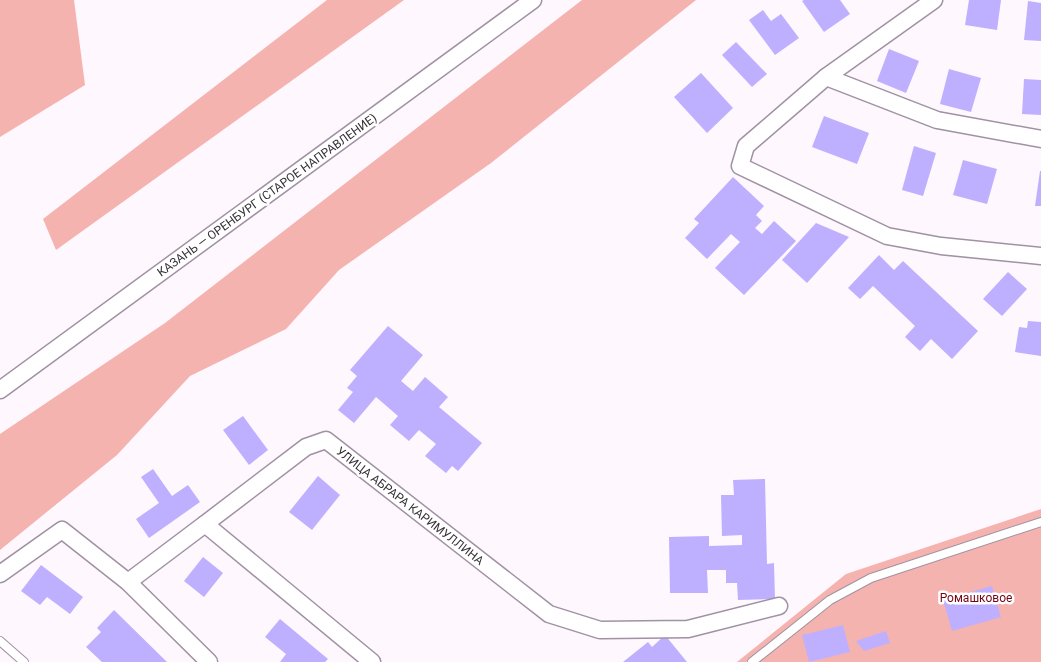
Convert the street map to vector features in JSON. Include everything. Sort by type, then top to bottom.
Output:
[{"type":"street","name":"КАЗАНЬ — ОРЕНБУРГ (СТАРОЕ НАПРАВЛЕНИЕ)","points":[[0,390],[533,0]]},
{"type":"street","points":[[934,0],[826,77],[746,146],[740,166],[887,236],[940,246],[1041,256]]},
{"type":"street","points":[[826,77],[938,120],[1041,139]]},
{"type":"street","name":"УЛИЦА АБРАРА КАРИМУЛЛИНА","points":[[205,524],[306,447],[326,440],[549,614],[600,630],[688,629],[779,606]]},
{"type":"street","points":[[128,582],[205,524],[372,662]]},
{"type":"street","points":[[0,574],[62,530],[128,582],[210,662]]},
{"type":"lane","points":[[752,662],[830,600],[871,578],[1041,522]]},
{"type":"lane","points":[[0,641],[24,662]]},
{"type":"green space","points":[[0,0],[74,0],[85,85],[0,137]]},
{"type":"green space","points":[[327,0],[404,0],[56,250],[43,219]]},
{"type":"green space","points":[[582,0],[696,0],[491,163],[339,270],[286,329],[190,376],[117,455],[0,550],[0,434],[165,323]]},
{"type":"green space","name":"Ромашковое","points":[[1041,509],[1041,662],[737,662],[846,574]]},
{"type":"building","points":[[840,0],[850,14],[824,32],[802,1]]},
{"type":"building","points":[[969,0],[1001,0],[997,30],[965,25]]},
{"type":"building","points":[[1028,1],[1041,3],[1041,41],[1024,40]]},
{"type":"building","points":[[763,10],[771,21],[781,14],[799,38],[775,55],[749,20]]},
{"type":"building","points":[[736,42],[767,74],[752,87],[722,55]]},
{"type":"building","points":[[889,49],[919,61],[906,93],[877,81]]},
{"type":"building","points":[[949,69],[981,78],[971,112],[940,104]]},
{"type":"building","points":[[701,73],[733,108],[707,133],[674,97]]},
{"type":"building","points":[[1024,79],[1041,80],[1041,115],[1022,114]]},
{"type":"building","points":[[824,116],[869,133],[857,164],[812,147]]},
{"type":"building","points":[[914,146],[936,153],[923,196],[902,190]]},
{"type":"building","points":[[963,160],[997,169],[987,204],[953,195]]},
{"type":"building","points":[[1040,171],[1041,206],[1035,206]]},
{"type":"building","points":[[733,177],[764,206],[756,215],[762,221],[755,228],[762,234],[774,221],[796,241],[744,295],[715,268],[740,242],[731,234],[707,259],[685,238],[699,223],[694,219]]},
{"type":"building","points":[[816,223],[849,237],[807,283],[782,260]]},
{"type":"building","points":[[879,255],[894,270],[903,261],[978,331],[952,359],[931,339],[920,351],[905,337],[915,326],[873,286],[860,299],[848,288]]},
{"type":"building","points":[[1008,272],[1027,289],[1002,316],[983,299]]},
{"type":"building","points":[[1028,321],[1041,322],[1041,356],[1015,352],[1019,327],[1027,328]]},
{"type":"building","points":[[388,326],[423,355],[401,381],[413,391],[425,377],[448,397],[439,407],[482,443],[458,471],[452,466],[446,473],[425,456],[436,444],[419,430],[409,441],[390,425],[398,416],[376,397],[354,423],[338,410],[353,392],[347,388],[357,376],[350,370]]},
{"type":"building","points":[[243,416],[268,450],[249,465],[223,430]]},
{"type":"building","points":[[153,469],[172,496],[188,485],[200,502],[149,538],[136,519],[159,503],[141,477]]},
{"type":"building","points":[[318,476],[340,495],[312,530],[289,512]]},
{"type":"building","points":[[765,479],[767,564],[774,563],[775,599],[738,600],[737,583],[726,583],[726,570],[707,570],[708,593],[670,593],[669,537],[709,536],[709,546],[742,545],[742,535],[722,536],[721,495],[734,495],[733,480]]},
{"type":"building","points":[[203,557],[223,573],[204,597],[184,581]]},
{"type":"building","points":[[41,565],[83,597],[70,614],[47,597],[40,605],[21,591]]},
{"type":"building","points":[[992,586],[1001,617],[952,631],[943,600]]},
{"type":"building","points":[[114,610],[167,662],[102,662],[86,647],[101,632],[97,628]]},
{"type":"building","points":[[280,619],[328,659],[325,662],[280,662],[286,654],[265,637]]},
{"type":"building","points":[[843,625],[850,652],[809,662],[802,635]]},
{"type":"building","points":[[886,631],[890,643],[864,651],[856,641]]},
{"type":"building","points":[[665,635],[687,662],[623,662],[648,642],[652,647]]}]
